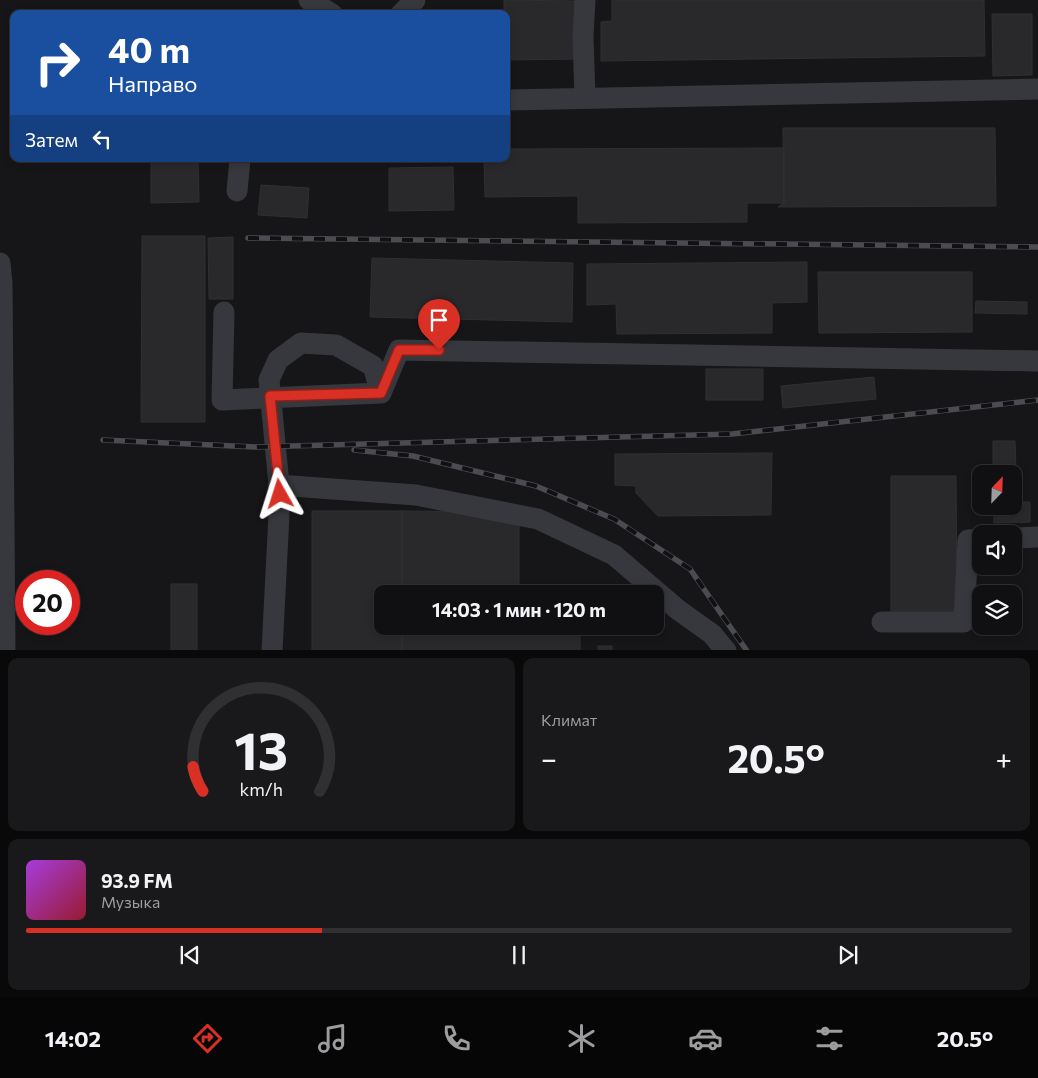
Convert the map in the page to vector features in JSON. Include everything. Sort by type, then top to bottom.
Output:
[{"type":"street","points":[[309,0],[325,10]]},
{"type":"street","points":[[405,10],[415,0]]},
{"type":"street","points":[[584,0],[585,98]]},
{"type":"street","points":[[510,100],[1038,89]]},
{"type":"street","points":[[237,191],[240,162]]},
{"type":"street","points":[[0,264],[5,650]]},
{"type":"street","points":[[224,312],[222,400],[270,396],[381,393]]},
{"type":"street","points":[[272,650],[278,485],[269,380],[278,360],[301,343],[336,346],[373,366],[381,393]]},
{"type":"street","points":[[381,393],[399,350],[1038,361]]},
{"type":"street","points":[[278,485],[416,495],[538,519],[614,555],[677,609],[712,634],[726,650]]},
{"type":"street","points":[[1022,538],[1038,537]]},
{"type":"street","points":[[882,622],[964,622],[968,540],[972,540]]},
{"type":"building","points":[[504,0],[575,1],[576,59],[510,60],[510,10],[504,10]]},
{"type":"building","points":[[612,0],[984,0],[985,56],[601,61],[601,22],[612,21]]},
{"type":"building","points":[[992,14],[1032,14],[1032,75],[993,76]]},
{"type":"building","points":[[783,128],[995,128],[996,206],[778,207],[784,203]]},
{"type":"building","points":[[784,148],[784,203],[747,203],[747,222],[578,223],[578,196],[485,197],[484,162],[510,162],[510,149]]},
{"type":"building","points":[[151,162],[198,162],[199,202],[151,203]]},
{"type":"building","points":[[453,167],[454,210],[389,211],[389,168]]},
{"type":"building","points":[[261,185],[309,188],[307,218],[258,215]]},
{"type":"building","points":[[142,236],[205,236],[205,422],[141,422]]},
{"type":"building","points":[[233,237],[233,299],[209,299],[208,238]]},
{"type":"building","points":[[372,258],[573,263],[572,322],[370,317]]},
{"type":"building","points":[[807,262],[807,302],[772,303],[772,333],[617,334],[616,304],[587,305],[587,264]]},
{"type":"building","points":[[818,272],[972,272],[972,332],[819,333]]},
{"type":"building","points":[[976,301],[1027,302],[1027,314],[975,313]]},
{"type":"building","points":[[706,369],[763,369],[763,400],[706,400]]},
{"type":"building","points":[[874,377],[876,399],[783,408],[781,386]]},
{"type":"building","points":[[993,441],[1015,441],[1016,465],[993,465]]},
{"type":"building","points":[[772,453],[771,515],[658,516],[636,493],[636,486],[615,485],[615,454]]},
{"type":"building","points":[[891,476],[956,476],[957,611],[891,611]]},
{"type":"building","points":[[1022,502],[1030,502],[1030,522],[994,523],[994,515],[1022,515]]},
{"type":"building","points":[[312,511],[402,511],[402,585],[374,585],[374,635],[402,635],[402,650],[312,650]]},
{"type":"building","points":[[402,511],[519,512],[519,585],[402,585]]},
{"type":"building","points":[[171,584],[197,584],[197,650],[171,650]]},
{"type":"building","points":[[402,635],[580,635],[580,650],[402,650]]},
{"type":"building","points":[[598,646],[612,646],[612,650],[598,650]]},
{"type":"railway","points":[[248,238],[1038,247]]},
{"type":"railway","points":[[103,440],[255,447],[732,434],[1038,400]]},
{"type":"railway","points":[[354,450],[413,456],[536,486],[614,519],[690,569],[746,650]]},
{"type":"route","points":[[280,494],[270,396],[381,393],[399,350],[439,350]]}]
